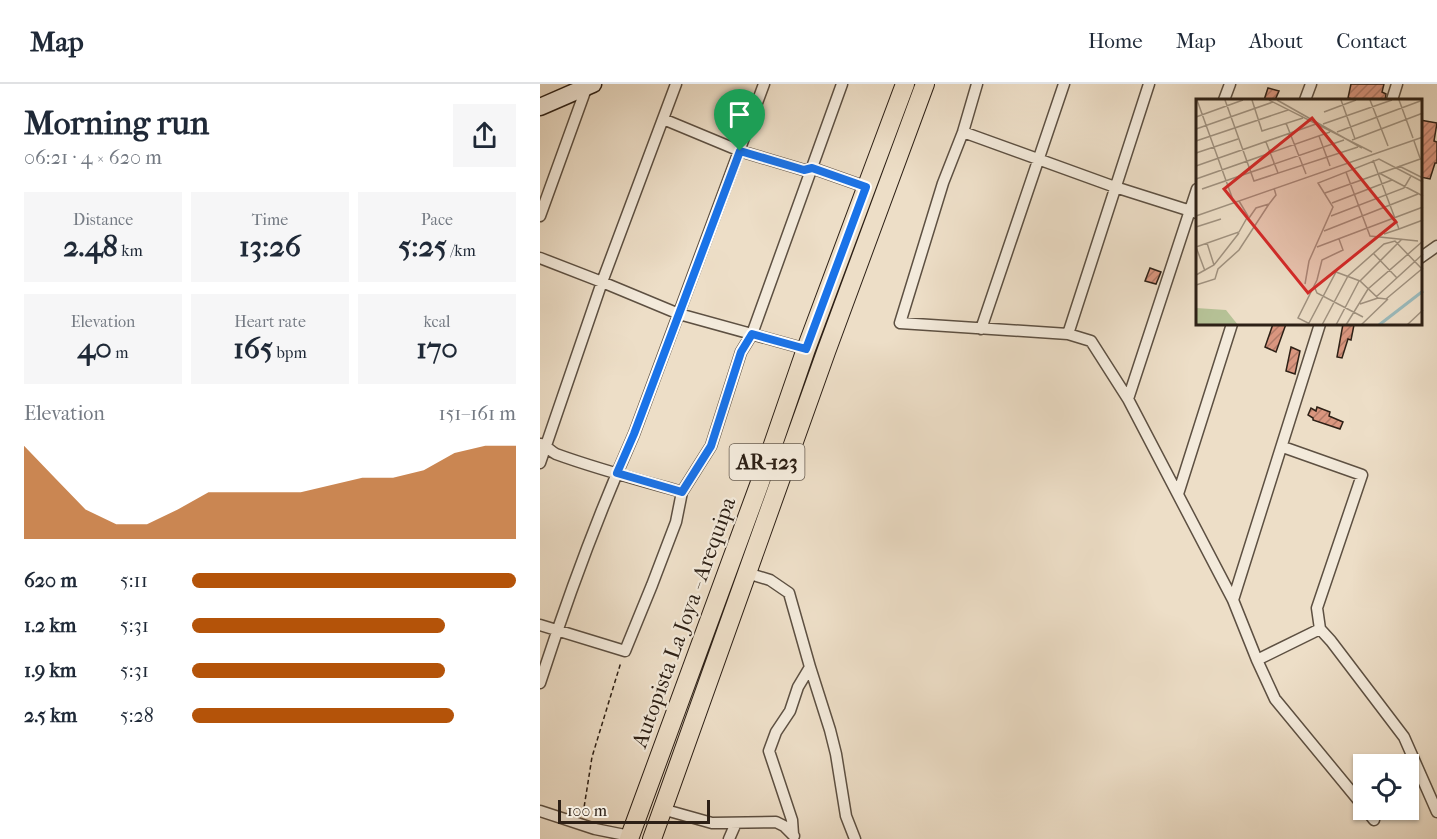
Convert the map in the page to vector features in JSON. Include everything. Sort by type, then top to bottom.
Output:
[{"type":"main road","name":"Autopista La Joya - Arequipa","points":[[630,838],[759,485],[806,349],[905,84]]},
{"type":"main road","name":"Autopista La Joya - Arequipa","points":[[652,839],[925,84]]},
{"type":"street","points":[[540,463],[543,445],[676,84]]},
{"type":"street","points":[[540,683],[556,631],[634,434],[764,84]]},
{"type":"street","points":[[540,625],[625,651],[676,522],[682,492],[711,446],[739,360],[752,334],[842,84]]},
{"type":"street","points":[[977,84],[963,132],[943,183],[900,323],[1068,334],[1091,341],[1128,399],[1233,600],[1275,699],[1353,793]]},
{"type":"street","points":[[981,329],[1064,84]]},
{"type":"street","points":[[1068,334],[1149,84]]},
{"type":"street","points":[[1224,99],[1230,84]]},
{"type":"street","points":[[1305,99],[1311,84]]},
{"type":"street","points":[[1392,99],[1397,84]]},
{"type":"street","points":[[540,107],[590,85]]},
{"type":"street","points":[[540,216],[590,85]]},
{"type":"street","points":[[663,119],[740,151],[804,170],[812,168],[866,187]]},
{"type":"street","points":[[963,132],[1115,188],[1194,212]]},
{"type":"street","points":[[1128,399],[1194,212],[1196,197]]},
{"type":"street","points":[[1422,257],[1437,246]]},
{"type":"street","points":[[540,258],[679,314],[806,349]]},
{"type":"street","points":[[1178,494],[1231,326]]},
{"type":"street","points":[[1233,600],[1319,326]]},
{"type":"street","points":[[543,445],[552,452],[682,492]]},
{"type":"street","points":[[1283,447],[1362,475],[1317,608],[1320,629],[1404,737],[1437,812]]},
{"type":"street","points":[[747,573],[770,580],[789,593],[830,730],[846,816],[855,839]]},
{"type":"street","points":[[1257,660],[1320,629]]},
{"type":"street","points":[[795,837],[792,820],[769,751],[776,732],[790,711],[798,687],[810,667]]},
{"type":"street","points":[[1420,776],[1437,793]]},
{"type":"street","points":[[663,809],[712,823],[776,822],[784,826],[795,837]]},
{"type":"street","points":[[540,811],[630,838]]},
{"type":"street","points":[[729,839],[736,823]]},
{"type":"path","points":[[580,823],[586,805],[592,757],[625,651]]},
{"type":"building","points":[[1351,84],[1384,84],[1382,92],[1386,94],[1385,99],[1348,98]]},
{"type":"building","points":[[1268,88],[1279,91],[1275,99],[1264,99]]},
{"type":"building","points":[[1422,120],[1437,123],[1434,141],[1437,142],[1437,163],[1435,163],[1430,179],[1422,177]]},
{"type":"building","points":[[1150,268],[1161,272],[1156,284],[1145,281]]},
{"type":"building","points":[[1272,326],[1285,326],[1276,352],[1265,347]]},
{"type":"building","points":[[1343,326],[1354,326],[1351,340],[1348,339],[1342,358],[1337,357]]},
{"type":"building","points":[[1291,347],[1300,351],[1295,374],[1286,371]]},
{"type":"building","points":[[1317,407],[1330,412],[1329,416],[1343,422],[1340,429],[1313,420],[1308,415],[1311,408],[1316,411]]},
{"type":"route","points":[[740,151],[804,170],[812,168],[866,187],[806,349],[752,334],[741,352],[711,446],[682,492],[617,473],[634,434],[740,151]]}]
